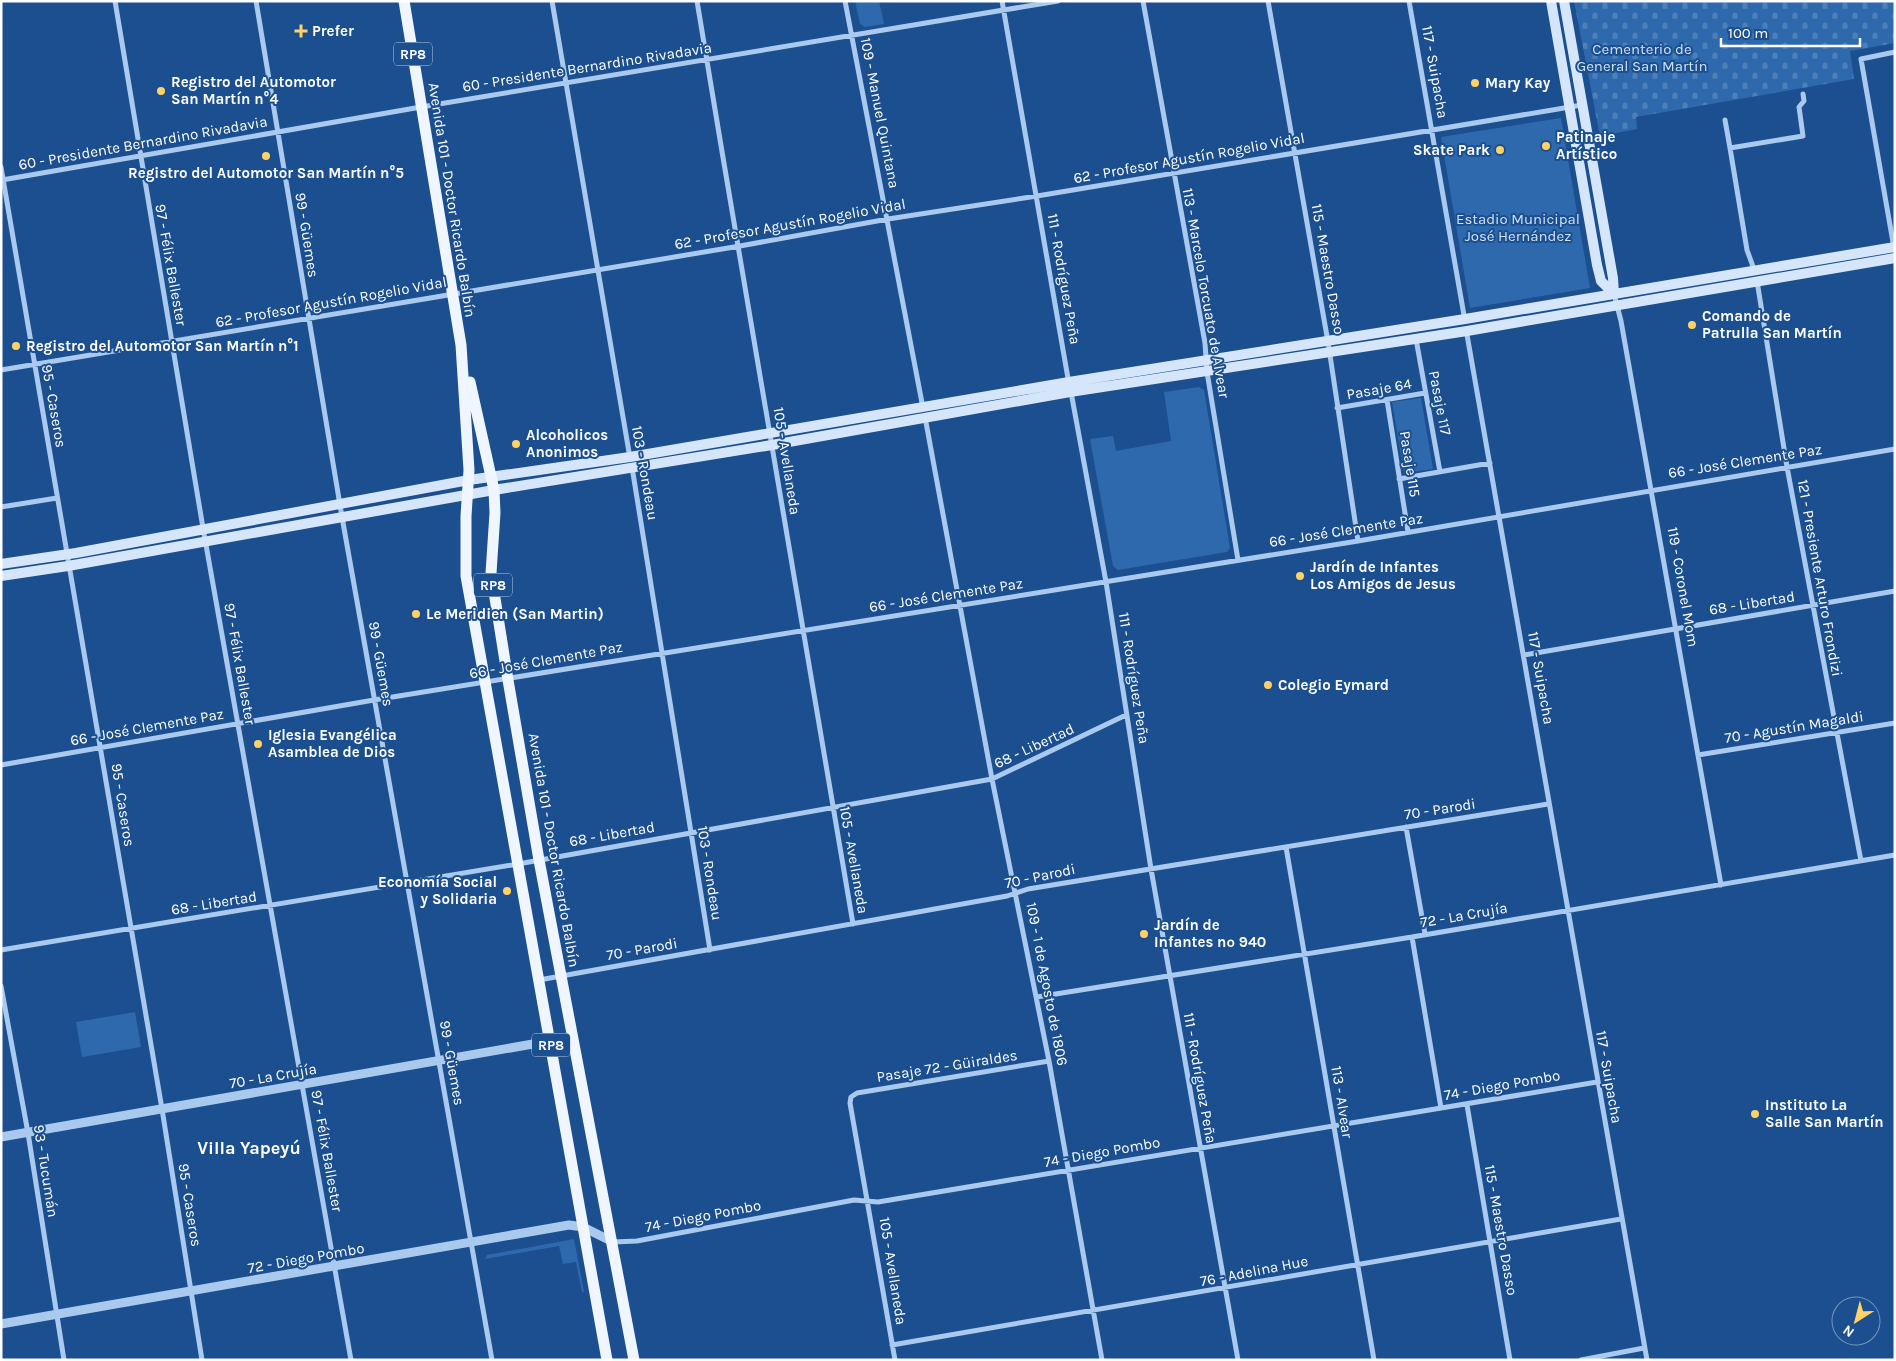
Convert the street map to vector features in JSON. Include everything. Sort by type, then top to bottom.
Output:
[{"type":"main road","name":"Avenida 101 - Doctor Ricardo Balbín","points":[[404,1],[461,345],[494,490],[495,513],[492,573],[508,680],[539,860],[634,1360]]},
{"type":"main road","name":"119 - Coronel Mom","points":[[1551,1],[1601,281],[1614,294]]},
{"type":"main road","name":"119 - Coronel Mom","points":[[1564,1],[1613,278],[1614,294]]},
{"type":"main road","points":[[1,564],[340,505],[470,480],[772,445],[926,418],[1206,360],[1328,342],[1755,270],[1894,252]]},
{"type":"main road","points":[[1,576],[467,496],[770,433],[923,407],[1070,387],[1207,372],[1467,331],[1757,281],[1894,252]]},
{"type":"main road","name":"Avenida 101 - Doctor Ricardo Balbín","points":[[461,345],[470,480],[467,496],[465,568],[607,1360]]},
{"type":"street","name":"97 - Félix Ballester","points":[[115,1],[205,540],[351,1360]]},
{"type":"street","name":"99 - Güemes","points":[[256,1],[342,517],[492,1360]]},
{"type":"street","name":"103 - Rondeau","points":[[552,1],[631,462],[710,950]]},
{"type":"street","name":"105 - Avellaneda","points":[[697,1],[740,246],[802,631],[853,924]]},
{"type":"street","name":"109 - Manuel Quintana","points":[[845,1],[923,407]]},
{"type":"street","name":"111 - Rodríguez Peña","points":[[1002,1],[1106,582],[1151,869],[1238,1360]]},
{"type":"street","name":"60 - Presidente Bernardino Rivadavia","points":[[2,180],[566,82],[852,37],[1058,1]]},
{"type":"street","name":"113 - Marcelo Torcuato de Alvear","points":[[1143,1],[1205,343],[1207,372],[1238,560]]},
{"type":"street","name":"115 - Maestro Dasso","points":[[1268,1],[1328,342],[1358,541]]},
{"type":"street","name":"117 - Suipacha","points":[[1409,1],[1646,1360]]},
{"type":"street","points":[[1894,252],[1861,59],[1895,52]]},
{"type":"street","points":[[1730,148],[1803,136],[1799,107],[1804,101],[1803,94]]},
{"type":"street","name":"62 - Profesor Agustín Rogelio Vidal","points":[[1,370],[740,246],[888,219],[1583,105]]},
{"type":"street","name":"121 - Presiente Arturo Frondizi","points":[[1725,120],[1748,250],[1755,270],[1787,467],[1861,861]]},
{"type":"street","name":"95 - Caseros","points":[[1,167],[162,1109],[202,1360]]},
{"type":"street","name":"119 - Coronel Mom","points":[[1614,294],[1618,305],[1721,886]]},
{"type":"street","name":"Pasaje 117","points":[[1416,339],[1440,472]]},
{"type":"street","name":"Pasaje 64","points":[[1337,408],[1425,394]]},
{"type":"street","name":"Pasaje 115","points":[[1387,400],[1408,532]]},
{"type":"street","name":"109 - 1 de Agosto de 1806","points":[[923,407],[992,779],[1037,997],[1102,1360]]},
{"type":"street","name":"66 - José Clemente Paz","points":[[1,765],[374,700],[485,684],[662,652],[1358,541],[1895,449]]},
{"type":"street","points":[[1399,478],[1490,463]]},
{"type":"street","points":[[1,507],[57,498]]},
{"type":"street","name":"68 - Libertad","points":[[1524,655],[1895,591]]},
{"type":"street","name":"68 - Libertad","points":[[1,950],[518,864],[992,779],[1126,715]]},
{"type":"street","name":"70 - Agustín Magaldi","points":[[1698,755],[1895,723]]},
{"type":"street","name":"70 - Parodi","points":[[539,980],[853,924],[1016,893],[1028,889],[1548,804]]},
{"type":"street","points":[[1406,827],[1425,934]]},
{"type":"street","name":"113 - Alvear","points":[[1286,847],[1306,954],[1333,1127],[1374,1360]]},
{"type":"street","name":"72 - La Crujía","points":[[1037,997],[1170,977],[1721,886],[1895,855]]},
{"type":"street","points":[[1412,937],[1441,1108]]},
{"type":"street","name":"93 - Tucumán","points":[[1,986],[28,1133],[64,1360]]},
{"type":"street","name":"70 - La Crujía","points":[[1,1138],[550,1041]]},
{"type":"street","name":"Pasaje 72 - Güiraldes","points":[[851,1097],[857,1093],[1049,1061]]},
{"type":"street","name":"74 - Diego Pombo","points":[[613,1242],[637,1241],[854,1200],[878,1202],[1597,1082]]},
{"type":"street","name":"105 - Avellaneda","points":[[851,1097],[850,1103],[895,1360]]},
{"type":"street","name":"115 - Maestro Dasso","points":[[1467,1105],[1510,1360]]},
{"type":"street","name":"76 - Adelina Hue","points":[[892,1346],[1225,1290],[1357,1264],[1490,1243],[1621,1219]]},
{"type":"street","name":"72 - Diego Pombo","points":[[1,1324],[471,1244],[568,1225],[583,1227],[613,1242]]},
{"type":"street","points":[[1581,1360],[1644,1348]]},
{"type":"green space","points":[[855,1],[879,1],[884,24],[865,27],[860,24]]},
{"type":"green space","name":"Cementerio de General San Martín","points":[[1574,1],[1895,1],[1895,43],[1850,51],[1854,79],[1636,117],[1637,129],[1600,136]]},
{"type":"green space","name":"Estadio Municipal José Hernández","points":[[1561,118],[1590,288],[1470,308],[1441,137]]},
{"type":"green space","points":[[1199,387],[1204,390],[1230,548],[1227,552],[1118,570],[1113,566],[1090,439],[1113,436],[1116,451],[1171,441],[1164,392]]},
{"type":"green space","points":[[1421,398],[1433,469],[1404,473],[1392,402]]},
{"type":"green space","points":[[135,1012],[141,1047],[82,1057],[76,1022]]},
{"type":"green space","points":[[574,1239],[584,1292],[582,1292],[576,1262],[563,1264],[559,1246],[485,1259],[487,1255]]},
{"type":"place","name":"Prefer","points":[[301,31]]},
{"type":"place","name":"Mary Kay","points":[[1475,83]]},
{"type":"place","name":"Registro del Automotor San Martín n°4","points":[[161,91]]},
{"type":"place","name":"Patinaje Artístico","points":[[1546,146]]},
{"type":"place","name":"Skate Park","points":[[1500,150]]},
{"type":"place","name":"Registro del Automotor San Martín n°5","points":[[266,156]]},
{"type":"place","name":"Comando de Patrulla San Martín","points":[[1692,325]]},
{"type":"place","name":"Registro del Automotor San Martín n°1","points":[[16,346]]},
{"type":"place","name":"Alcoholicos Anonimos","points":[[516,444]]},
{"type":"place","name":"Jardín de Infantes Los Amigos de Jesus","points":[[1300,576]]},
{"type":"place","name":"Le Meridien (San Martin)","points":[[416,614]]},
{"type":"place","name":"Colegio Eymard","points":[[1268,685]]},
{"type":"place","name":"Iglesia Evangélica Asamblea de Dios","points":[[258,744]]},
{"type":"place","name":"Economía Social y Solidaria","points":[[507,891]]},
{"type":"place","name":"Jardín de Infantes nº 940","points":[[1144,934]]},
{"type":"place","name":"Instituto La Salle San Martín","points":[[1755,1114]]},
{"type":"district","name":"Villa Yapeyú","points":[[249,1148]]}]
